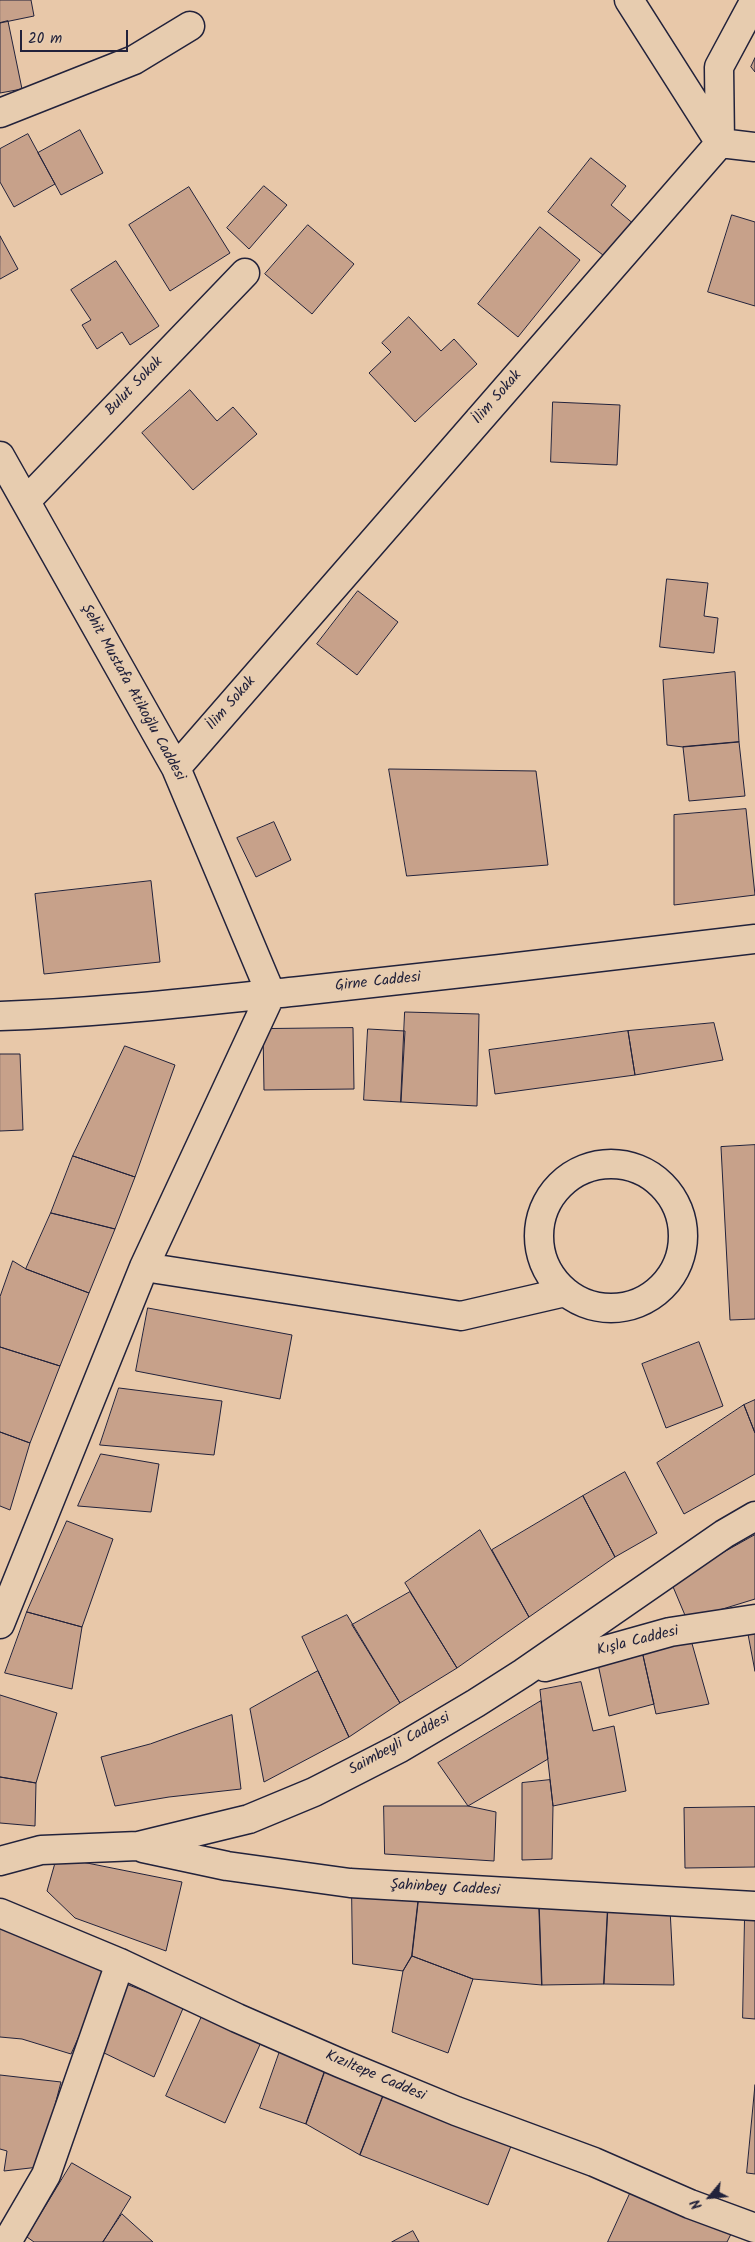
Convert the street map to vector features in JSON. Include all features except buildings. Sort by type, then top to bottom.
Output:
[{"type":"street","points":[[629,0],[720,143]]},
{"type":"street","points":[[720,143],[719,67],[755,0]]},
{"type":"street","points":[[0,113],[134,60],[190,26]]},
{"type":"street","points":[[720,143],[755,147]]},
{"type":"street","name":"İlim Sokak","points":[[176,768],[720,143]]},
{"type":"street","name":"Bulut Sokak","points":[[26,501],[245,273]]},
{"type":"street","name":"Şehit Mustafa Atikoğlu Caddesi","points":[[0,456],[176,768],[271,994]]},
{"type":"street","name":"Girne Caddesi","points":[[0,1016],[55,1014],[271,994],[755,940]]},
{"type":"street","points":[[0,1624],[144,1267],[271,994]]},
{"type":"street","points":[[144,1267],[461,1316],[565,1292],[585,1304],[607,1309],[630,1306],[651,1297],[667,1282],[679,1262],[684,1240],[682,1217],[672,1197],[657,1180],[634,1167],[610,1163],[585,1168],[563,1181],[547,1200],[539,1224],[540,1249],[549,1273],[565,1292]]},
{"type":"street","name":"Saimbeyli Caddesi","points":[[0,1861],[41,1850],[138,1846],[249,1819],[314,1792],[400,1748],[523,1673],[724,1534],[755,1516]]},
{"type":"street","name":"Kışla Caddesi","points":[[523,1673],[670,1632],[755,1619]]},
{"type":"street","name":"Şahinbey Caddesi","points":[[138,1846],[227,1866],[350,1883],[755,1906]]},
{"type":"street","name":"Kızıltepe Caddesi","points":[[0,1913],[120,1963],[237,2018],[340,2063],[456,2111],[594,2162],[690,2204],[755,2228]]},
{"type":"street","points":[[7,2242],[46,2175],[120,1963]]}]
